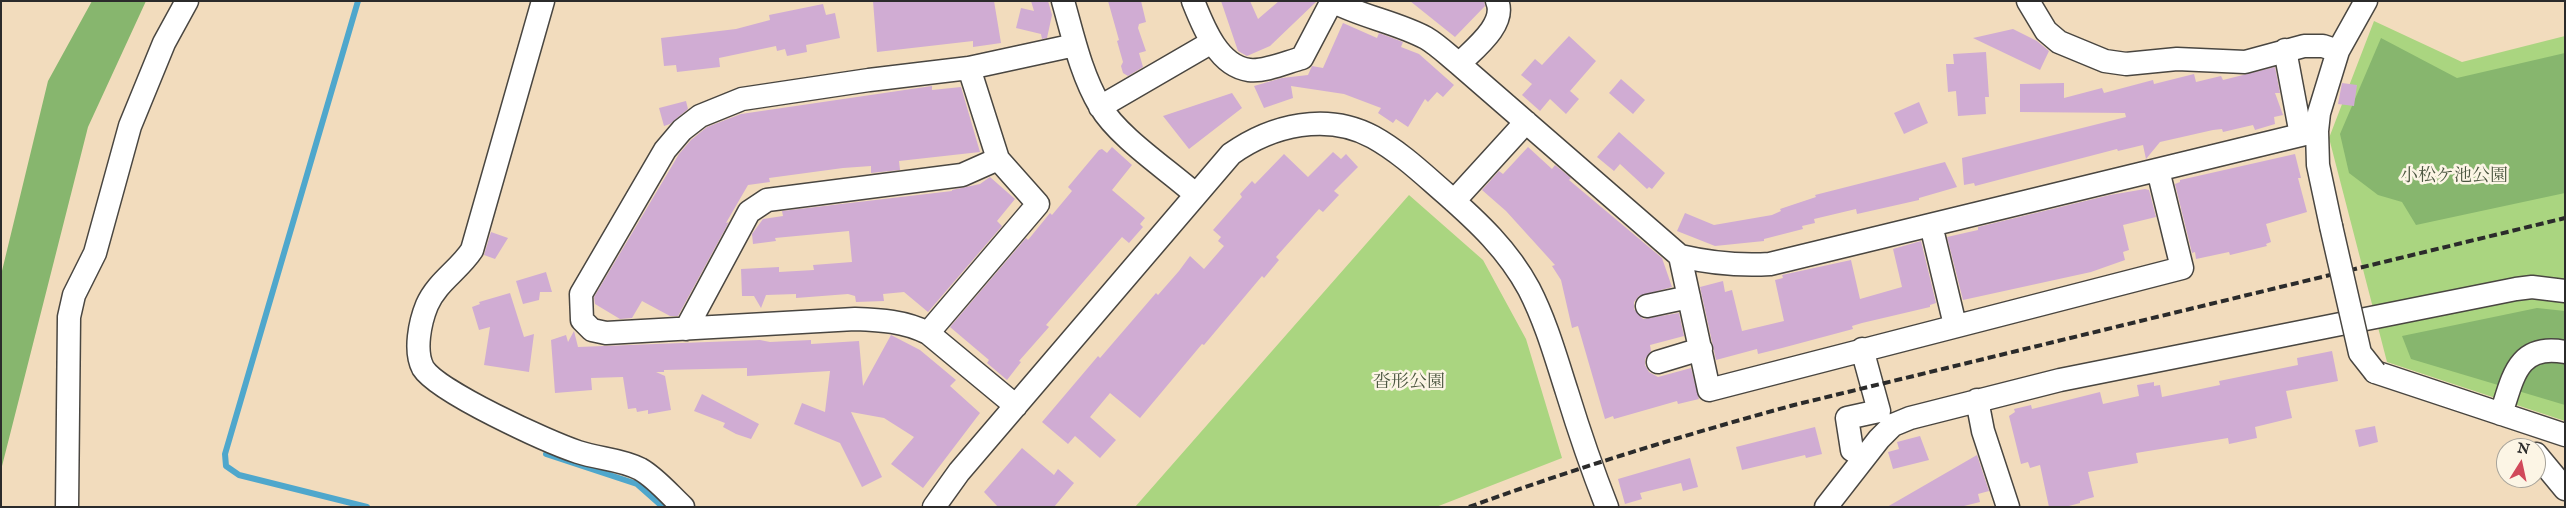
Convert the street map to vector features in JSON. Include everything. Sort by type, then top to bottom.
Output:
[{"type":"street","points":[[67,507],[69,317],[74,295],[95,253],[130,126],[164,43],[187,1]]},
{"type":"street","points":[[543,1],[472,250],[465,261],[439,285],[427,306],[418,341],[419,358],[424,369],[434,379],[477,406],[579,452],[627,463],[642,470],[683,507]]},
{"type":"street","points":[[1063,1],[1087,81],[1100,107],[1114,124],[1195,194]]},
{"type":"street","points":[[1193,1],[1212,42],[1240,67],[1251,70],[1302,58],[1332,1],[1351,11],[1399,26],[1426,38],[1459,64],[1680,256],[1709,263],[1746,266],[1770,264],[2309,133]]},
{"type":"street","points":[[1459,64],[1496,23],[1500,13],[1497,1]]},
{"type":"street","points":[[2028,1],[2046,31],[2059,42],[2105,61],[2126,64],[2177,59],[2245,62],[2285,50],[2314,46],[2338,51]]},
{"type":"street","points":[[2309,133],[2338,51],[2366,1]]},
{"type":"street","points":[[1100,107],[1212,42]]},
{"type":"street","points":[[1016,406],[928,333],[913,326],[892,321],[855,319],[606,333],[592,330],[582,320],[581,294],[665,150],[682,130],[700,116],[742,99],[869,80],[970,68],[1075,45]]},
{"type":"street","points":[[2285,50],[2318,165],[2360,353],[2375,372],[2565,435]]},
{"type":"street","points":[[928,333],[1038,204],[998,159],[970,68]]},
{"type":"street","points":[[1454,201],[1526,122]]},
{"type":"street","points":[[934,507],[958,472],[1231,154],[1250,141],[1270,132],[1310,124],[1348,128],[1372,136],[1408,160],[1500,246],[1529,290],[1550,342],[1607,507]]},
{"type":"street","points":[[686,329],[738,230],[749,212],[759,204],[767,200],[962,175],[998,159]]},
{"type":"street","points":[[1680,256],[1709,390],[1955,325],[2182,268],[2158,170]]},
{"type":"street","points":[[1931,225],[1955,325]]},
{"type":"street","points":[[1837,502],[1863,457],[1893,425],[1934,410],[2060,380],[2516,289],[2532,287],[2565,291]]},
{"type":"street","points":[[1647,306],[1689,297]]},
{"type":"street","points":[[2502,415],[2516,369],[2529,355],[2549,349],[2565,352]]},
{"type":"street","points":[[1658,362],[1700,350]]},
{"type":"street","points":[[1862,350],[1879,411],[1847,418],[1852,450],[1863,457]]},
{"type":"street","points":[[1977,400],[1983,431],[2008,507]]},
{"type":"street","points":[[2502,415],[2522,438]]},
{"type":"street","points":[[2546,466],[2565,489]]},
{"type":"green space","points":[[92,1],[146,1],[88,127],[1,470],[1,275],[48,81]]},
{"type":"green space","name":"小松ケ池公園","points":[[2374,21],[2462,62],[2565,36],[2565,421],[2387,362],[2329,138]]},
{"type":"green space","points":[[2381,38],[2457,78],[2565,53],[2565,193],[2416,225],[2402,202],[2378,195],[2349,173],[2340,134]]},
{"type":"green space","name":"沓形公園","points":[[1409,195],[1483,260],[1526,339],[1562,458],[1436,507],[1135,507]]},
{"type":"green space","points":[[2537,308],[2565,311],[2565,405],[2411,359],[2402,336]]},
{"type":"building","points":[[873,1],[994,1],[1001,43],[973,47],[973,41],[877,52]]},
{"type":"building","points":[[1031,1],[1048,1],[1052,15],[1047,38],[1042,39],[1041,34],[1016,28],[1021,8],[1034,11]]},
{"type":"building","points":[[1108,1],[1141,1],[1146,22],[1139,24],[1138,28],[1146,51],[1139,53],[1143,67],[1128,76],[1123,73],[1121,66],[1123,62],[1117,41],[1119,40]]},
{"type":"building","points":[[1221,1],[1250,1],[1258,19],[1279,1],[1317,1],[1270,46],[1247,56],[1238,51]]},
{"type":"building","points":[[1410,1],[1484,1],[1485,6],[1455,37]]},
{"type":"building","points":[[823,4],[826,15],[835,13],[840,38],[806,45],[807,52],[787,56],[785,49],[777,51],[776,46],[719,58],[720,67],[677,72],[676,65],[664,66],[661,38],[736,29],[770,20],[769,15]]},
{"type":"building","points":[[1343,23],[1377,38],[1379,33],[1403,42],[1401,47],[1419,54],[1454,85],[1443,97],[1437,92],[1428,102],[1425,99],[1408,127],[1396,119],[1393,123],[1378,113],[1381,108],[1344,94],[1291,86],[1293,98],[1264,108],[1254,86],[1282,78],[1308,75],[1312,66],[1323,68]]},
{"type":"building","points":[[2013,29],[2037,41],[2049,51],[2040,70],[1973,38]]},
{"type":"building","points":[[1569,36],[1596,61],[1570,91],[1579,99],[1566,114],[1550,99],[1540,111],[1522,95],[1532,84],[1521,75],[1535,59],[1542,65]]},
{"type":"building","points":[[1986,52],[1989,97],[1985,97],[1986,114],[1958,116],[1956,91],[1948,92],[1946,64],[1954,64],[1953,54]]},
{"type":"building","points":[[2275,67],[2280,93],[2275,93],[2283,115],[2274,117],[2275,124],[2255,130],[2253,125],[2223,132],[2222,129],[2213,130],[2160,142],[2146,159],[2143,145],[2118,151],[2117,149],[1975,186],[1974,183],[1964,185],[1962,158],[2126,117],[2125,113],[2020,112],[2020,84],[2064,83],[2064,98],[2102,88],[2104,93],[2153,80],[2154,84],[2194,74],[2196,82],[2221,76],[2223,80]]},
{"type":"building","points":[[1621,79],[1645,100],[1633,114],[1609,93]]},
{"type":"building","points":[[2342,83],[2357,85],[2354,106],[2338,104]]},
{"type":"building","points":[[932,86],[932,90],[961,87],[980,152],[899,161],[900,170],[871,173],[871,166],[843,168],[769,178],[770,182],[748,185],[678,316],[670,316],[642,301],[632,318],[620,319],[595,304],[594,297],[679,154],[691,140],[707,127],[741,114]]},
{"type":"building","points":[[1232,93],[1242,108],[1189,149],[1163,116]]},
{"type":"building","points":[[686,101],[688,109],[670,124],[664,126],[659,108]]},
{"type":"building","points":[[1919,102],[1928,123],[1904,134],[1894,113]]},
{"type":"building","points":[[1619,132],[1665,173],[1652,189],[1649,187],[1647,189],[1620,164],[1614,171],[1597,157]]},
{"type":"building","points":[[1112,147],[1132,165],[1112,190],[1145,218],[1140,224],[1143,227],[1129,243],[1122,237],[1046,325],[1049,327],[1019,361],[1021,362],[1007,380],[987,363],[989,360],[950,327],[1026,238],[1028,240],[1050,213],[1052,215],[1072,191],[1068,187],[1099,150],[1102,149],[1107,153]]},
{"type":"building","points":[[1528,147],[1552,169],[1555,165],[1571,178],[1569,180],[1662,258],[1672,287],[1639,296],[1634,302],[1634,309],[1643,319],[1679,313],[1684,336],[1650,345],[1651,351],[1645,359],[1645,365],[1649,372],[1658,377],[1691,368],[1699,399],[1678,404],[1677,401],[1614,419],[1613,416],[1605,419],[1578,326],[1572,328],[1561,280],[1552,266],[1555,265],[1506,211],[1482,190],[1499,171],[1503,174]]},
{"type":"building","points":[[1333,152],[1341,159],[1346,154],[1358,167],[1334,191],[1339,195],[1323,212],[1319,209],[1276,257],[1279,260],[1264,278],[1262,276],[1140,418],[1110,393],[1090,417],[1116,440],[1100,458],[1075,436],[1068,444],[1042,422],[1098,356],[1100,358],[1156,293],[1158,295],[1190,256],[1204,269],[1224,246],[1218,241],[1221,237],[1213,230],[1242,197],[1240,194],[1252,181],[1255,184],[1284,154],[1308,177]]},
{"type":"building","points":[[2295,154],[2301,178],[2298,178],[2307,212],[2266,224],[2271,242],[2266,244],[2267,246],[2230,255],[2229,252],[2196,259],[2195,252],[2192,253],[2175,184],[2180,182],[2180,180]]},
{"type":"building","points":[[1945,162],[1957,187],[1919,198],[1919,200],[1857,214],[1856,209],[1814,219],[1815,223],[1802,226],[1803,229],[1764,239],[1764,241],[1715,246],[1677,231],[1685,213],[1714,225],[1772,215],[1781,211],[1780,209],[1816,197],[1815,195]]},
{"type":"building","points":[[990,177],[1015,199],[997,221],[1002,226],[928,312],[904,292],[883,294],[884,301],[856,302],[855,296],[848,294],[796,298],[796,294],[766,295],[761,308],[754,296],[742,296],[741,269],[779,267],[779,272],[814,270],[813,265],[852,262],[849,231],[775,238],[776,241],[753,244],[752,234],[763,219],[783,216],[782,211],[952,191],[980,184]]},
{"type":"building","points":[[2145,189],[2149,190],[2156,217],[2123,225],[2129,250],[2123,252],[2125,260],[2091,272],[1963,300],[1947,237],[1978,230],[1978,227],[2110,195]]},
{"type":"building","points":[[491,232],[508,238],[495,259],[484,255]]},
{"type":"building","points":[[1921,241],[1936,303],[1930,305],[1930,307],[1862,323],[1852,326],[1853,329],[1758,354],[1757,349],[1716,360],[1700,287],[1723,281],[1725,292],[1732,290],[1742,331],[1784,321],[1775,280],[1783,278],[1782,275],[1851,260],[1860,299],[1902,287],[1893,249]]},
{"type":"building","points":[[546,272],[552,292],[540,292],[539,300],[523,304],[516,281]]},
{"type":"building","points":[[510,293],[524,337],[534,334],[529,372],[484,365],[490,327],[479,330],[472,307],[480,304],[479,302]]},
{"type":"building","points":[[574,331],[578,347],[760,340],[770,342],[811,340],[811,344],[859,341],[863,386],[891,335],[920,350],[956,380],[950,386],[980,413],[923,488],[891,464],[914,437],[884,418],[851,412],[882,477],[862,487],[840,443],[794,424],[802,403],[825,412],[830,371],[747,376],[747,368],[664,370],[664,372],[656,372],[665,376],[671,410],[648,414],[648,410],[637,412],[636,408],[628,409],[623,377],[591,378],[592,390],[555,393],[551,340],[566,335],[568,342]]},
{"type":"building","points":[[2332,351],[2338,381],[2286,391],[2292,418],[2255,427],[2257,438],[2229,444],[2228,438],[2136,453],[2138,463],[2088,472],[2094,497],[2080,501],[2080,503],[2065,507],[2049,507],[2040,465],[2030,468],[2028,462],[2021,464],[2009,416],[2015,412],[2014,409],[2031,405],[2032,409],[2100,392],[2103,404],[2139,396],[2137,385],[2154,382],[2154,386],[2160,385],[2162,397],[2220,385],[2219,381],[2298,365],[2297,358]]},
{"type":"building","points":[[702,394],[759,424],[751,439],[723,427],[725,423],[694,411]]},
{"type":"building","points":[[2375,426],[2378,442],[2359,447],[2355,430]]},
{"type":"building","points":[[1815,427],[1822,454],[1806,458],[1805,455],[1742,470],[1736,447]]},
{"type":"building","points":[[1920,436],[1929,460],[1893,469],[1888,452],[1899,449],[1897,442]]},
{"type":"building","points":[[1022,448],[1054,475],[1058,469],[1074,483],[1054,507],[998,507],[984,492]]},
{"type":"building","points":[[1977,455],[1989,491],[1978,494],[1980,502],[1960,507],[1887,507]]},
{"type":"building","points":[[1690,458],[1698,487],[1683,491],[1681,483],[1640,493],[1642,499],[1625,504],[1618,479]]},
{"type":"waterway","points":[[358,1],[225,454],[226,466],[239,475],[367,507]]},
{"type":"waterway","points":[[546,454],[637,484],[663,507]]},
{"type":"railway","points":[[1469,507],[1630,453],[1794,405],[2565,218]]}]
